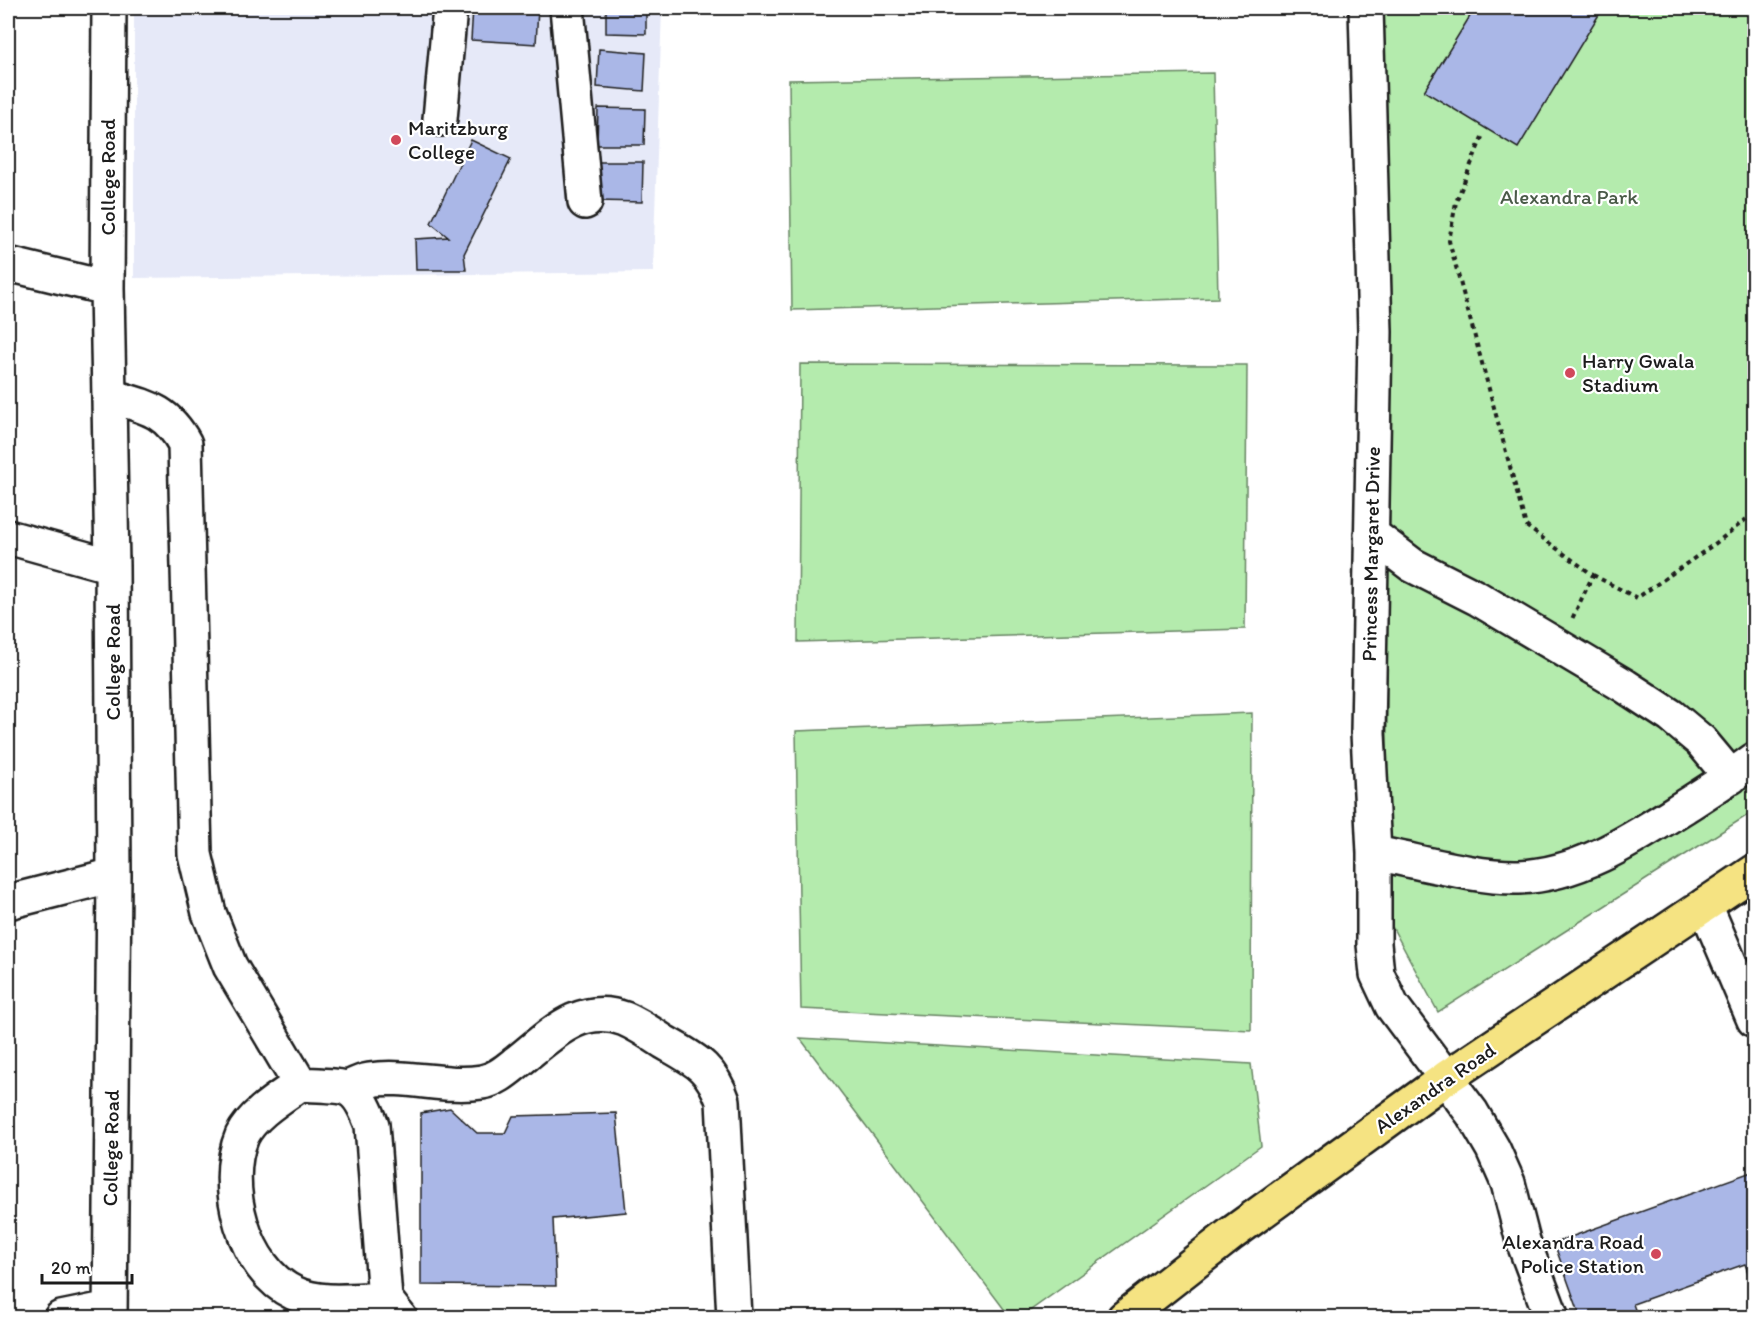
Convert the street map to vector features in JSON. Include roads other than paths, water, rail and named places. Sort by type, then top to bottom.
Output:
[{"type":"main road","name":"Alexandra Road","points":[[1124,1317],[1231,1234],[1446,1078],[1755,872]]},
{"type":"street","name":"College Road","points":[[109,8],[107,288],[114,875],[110,1313]]},
{"type":"street","points":[[440,119],[450,8]]},
{"type":"street","points":[[567,8],[585,202]]},
{"type":"street","name":"Princess Margaret Drive","points":[[1366,8],[1375,332],[1368,733],[1374,853],[1374,944],[1377,974],[1392,1006],[1472,1113],[1504,1175],[1523,1241],[1552,1317]]},
{"type":"street","points":[[8,264],[107,288]]},
{"type":"street","points":[[110,396],[146,406],[160,414],[176,428],[185,444],[195,854],[209,913],[230,966],[300,1084]]},
{"type":"street","points":[[1371,534],[1412,565],[1478,598],[1559,645],[1671,716],[1701,741],[1743,769],[1620,845],[1592,859],[1551,872],[1519,877],[1484,874],[1374,853]]},
{"type":"street","points":[[8,537],[112,566]]},
{"type":"street","points":[[8,902],[114,875]]},
{"type":"street","points":[[1705,905],[1755,1020]]},
{"type":"street","points":[[348,1088],[359,1099],[372,1125],[392,1308],[314,1299],[294,1293],[278,1283],[259,1263],[244,1238],[237,1211],[236,1160],[243,1135],[259,1115],[300,1084],[348,1088],[366,1080],[382,1078],[463,1084],[485,1082],[500,1075],[564,1026],[583,1016],[604,1014],[625,1019],[678,1050],[702,1065],[716,1081],[723,1101],[734,1317]]},
{"type":"street","points":[[61,1317],[110,1313]]},
{"type":"place","name":"Maritzburg College","points":[[396,140]]},
{"type":"place","name":"Harry Gwala Stadium","points":[[1570,373]]},
{"type":"place","name":"Alexandra Road Police Station","points":[[1656,1254]]},
{"type":"park label","name":"Alexandra Park","points":[[1569,197]]}]
